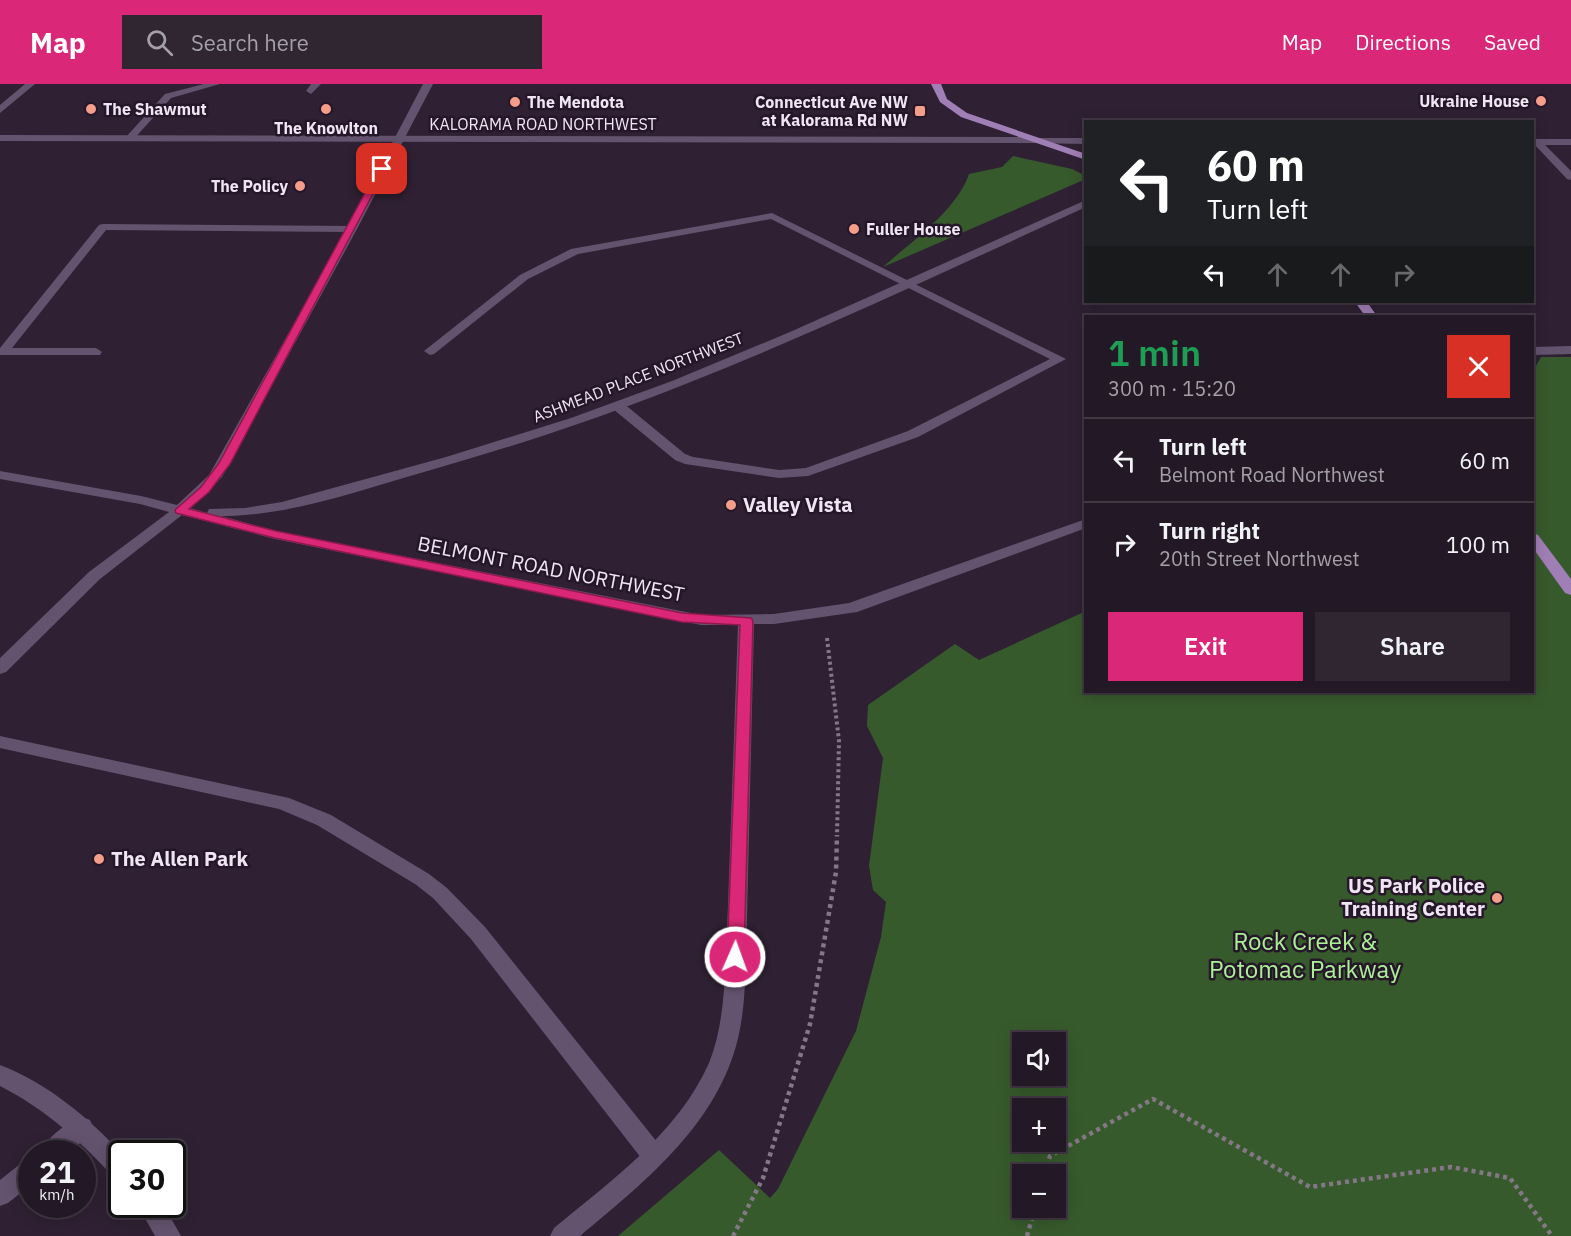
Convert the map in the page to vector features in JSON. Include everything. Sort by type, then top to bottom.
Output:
[{"type":"main road","points":[[936,84],[943,100],[955,110],[985,124],[1084,156]]},
{"type":"main road","points":[[1534,539],[1571,590]]},
{"type":"street","points":[[0,110],[30,84]]},
{"type":"street","points":[[129,139],[168,96],[215,84]]},
{"type":"street","points":[[0,668],[106,566],[181,510],[205,489],[224,464],[428,84]]},
{"type":"street","name":"KALORAMA ROAD NORTHWEST","points":[[0,138],[1084,141]]},
{"type":"street","points":[[1535,142],[1570,143]]},
{"type":"street","points":[[1535,142],[1571,177]]},
{"type":"street","name":"ASHMEAD PLACE NORTHWEST","points":[[181,510],[245,512],[283,506],[516,440],[618,406],[741,357],[1084,204]]},
{"type":"street","points":[[430,351],[524,278],[575,251],[772,216],[1060,359],[913,434],[800,474],[779,474],[690,461],[680,457],[618,406]]},
{"type":"street","points":[[96,352],[3,352],[103,227],[351,229]]},
{"type":"street","points":[[1534,351],[1571,350]]},
{"type":"street","name":"BELMONT ROAD NORTHWEST","points":[[0,474],[141,500],[275,535],[682,617],[746,621],[824,613],[878,600],[1084,524]]},
{"type":"street","points":[[562,1236],[653,1155],[699,1101],[720,1063],[730,1026],[735,957],[746,621]]},
{"type":"street","points":[[0,742],[283,803],[324,820],[422,879],[440,893],[478,933],[653,1155]]},
{"type":"street","points":[[0,1075],[36,1093],[82,1127],[108,1155]]},
{"type":"street","points":[[67,1140],[82,1127]]},
{"type":"street","points":[[0,1195],[18,1180]]},
{"type":"street","points":[[158,1218],[169,1236]]},
{"type":"path","points":[[733,1236],[763,1178],[810,1024],[836,872],[838,741],[824,613]]},
{"type":"path","points":[[1047,1164],[1050,1156],[1153,1099],[1310,1187],[1451,1167],[1510,1178],[1552,1236]]},
{"type":"path","points":[[1027,1236],[1032,1218]]},
{"type":"green space","points":[[1013,156],[1072,169],[1084,175],[1084,180],[883,267],[944,213],[963,187],[969,174],[1002,167]]},
{"type":"green space","name":"Rock Creek & Potomac Parkway","points":[[1541,357],[1571,357],[1571,1236],[618,1236],[719,1150],[770,1198],[778,1189],[856,1031],[881,937],[886,902],[873,890],[869,866],[883,758],[867,726],[868,705],[955,644],[979,660],[1084,612],[1084,693],[1534,693],[1534,369]]},
{"type":"place","name":"Ukraine House","points":[[1541,101]]},
{"type":"place","name":"The Mendota","points":[[515,102]]},
{"type":"place","name":"The Shawmut","points":[[91,109]]},
{"type":"place","name":"The Knowlton","points":[[326,109]]},
{"type":"place","name":"Connecticut Ave NW at Kalorama Rd NW","points":[[920,111]]},
{"type":"place","name":"The Policy","points":[[300,186]]},
{"type":"place","name":"Fuller House","points":[[854,229]]},
{"type":"place","name":"Valley Vista","points":[[731,505]]},
{"type":"place","name":"The Allen Park","points":[[99,859]]},
{"type":"place","name":"US Park Police Training Center","points":[[1497,898]]},
{"type":"route","points":[[382,169],[224,464],[205,489],[181,510],[275,535],[682,617],[701,620],[746,621],[735,957]]}]
